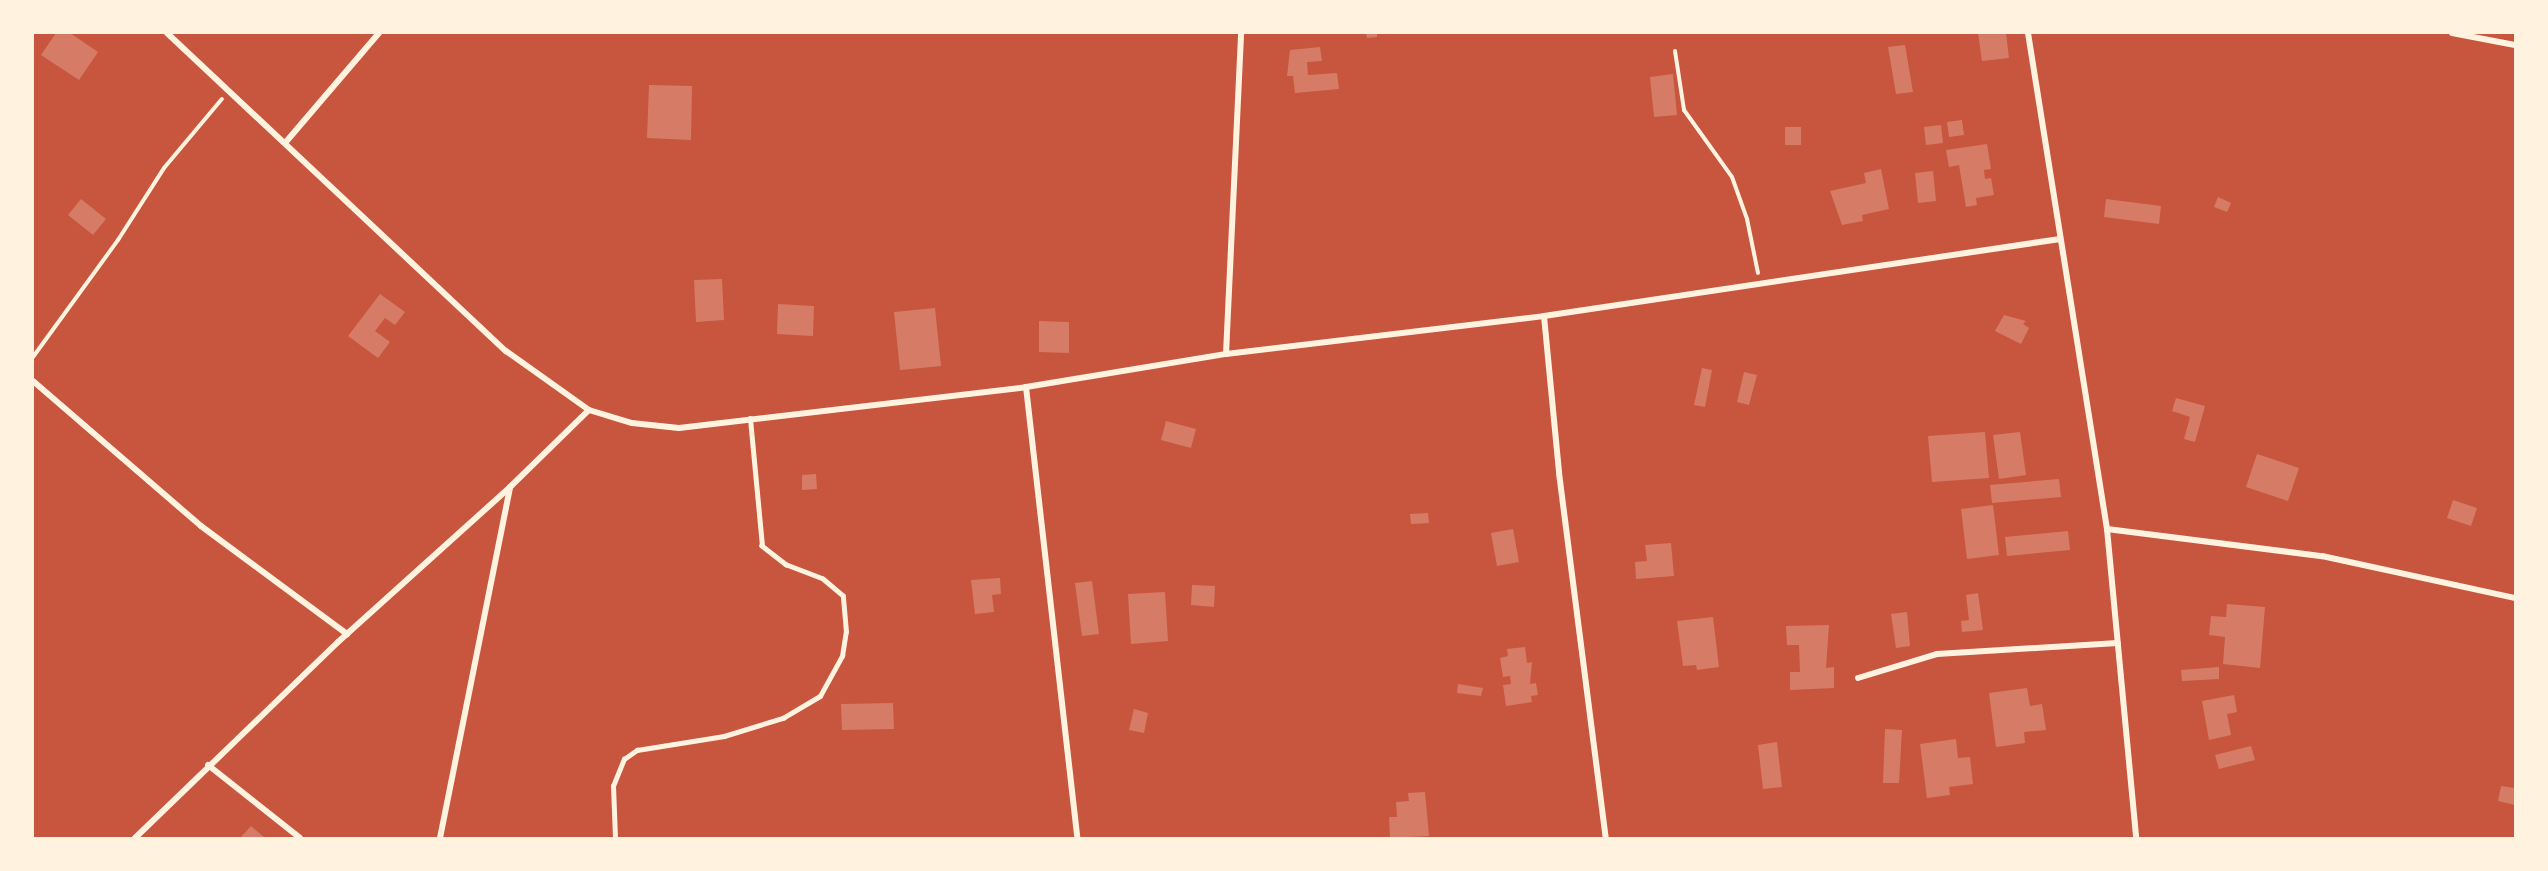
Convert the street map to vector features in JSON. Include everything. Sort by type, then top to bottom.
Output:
[{"type":"street","points":[[167,33],[227,93],[285,143],[506,351],[589,410],[633,423],[679,428],[1026,387],[1226,354],[1544,315],[2060,239]]},
{"type":"street","points":[[285,143],[379,33]]},
{"type":"street","points":[[1226,354],[1241,33]]},
{"type":"street","points":[[2028,33],[2108,529],[2136,838]]},
{"type":"street","points":[[2452,33],[2515,45]]},
{"type":"street","points":[[1544,315],[1559,473],[1606,838]]},
{"type":"street","points":[[33,381],[201,526],[347,634]]},
{"type":"street","points":[[1026,387],[1075,838]]},
{"type":"street","points":[[135,838],[208,765],[347,634],[510,487],[589,410]]},
{"type":"street","points":[[440,838],[510,487]]},
{"type":"street","points":[[2108,529],[2322,556],[2515,598]]},
{"type":"street","points":[[1858,678],[1937,654],[2118,643]]},
{"type":"street","points":[[208,765],[300,838]]},
{"type":"lane","points":[[615,838],[613,786],[624,759],[637,750],[724,736],[783,718],[820,696],[843,656],[846,632],[843,596],[823,579],[786,565],[762,546],[750,419]]},
{"type":"path","points":[[1675,51],[1684,110],[1732,177],[1747,219],[1760,282]]},
{"type":"path","points":[[33,357],[118,240],[164,168],[227,93]]},
{"type":"building","points":[[56,33],[70,33],[98,52],[79,80],[41,55]]},
{"type":"building","points":[[1366,33],[1377,33],[1377,37],[1367,38]]},
{"type":"building","points":[[1978,33],[2006,33],[2009,58],[1982,61]]},
{"type":"building","points":[[1905,45],[1913,92],[1896,94],[1888,47]]},
{"type":"building","points":[[1320,47],[1322,61],[1307,62],[1308,75],[1337,73],[1339,89],[1295,93],[1293,76],[1287,76],[1290,50]]},
{"type":"building","points":[[1673,74],[1677,115],[1654,117],[1650,77]]},
{"type":"building","points":[[649,85],[692,86],[691,140],[647,138]]},
{"type":"building","points":[[1962,120],[1964,135],[1949,137],[1947,122]]},
{"type":"building","points":[[1941,125],[1943,143],[1926,145],[1924,127]]},
{"type":"building","points":[[1785,127],[1801,127],[1801,145],[1785,145]]},
{"type":"building","points":[[1987,144],[1991,169],[1984,170],[1985,179],[1991,178],[1994,195],[1976,198],[1977,205],[1966,207],[1959,165],[1949,167],[1946,150]]},
{"type":"building","points":[[1881,169],[1889,209],[1862,215],[1863,221],[1842,225],[1830,191],[1866,183],[1864,173]]},
{"type":"building","points":[[1933,171],[1936,201],[1918,203],[1915,173]]},
{"type":"building","points":[[2218,197],[2231,203],[2227,212],[2214,207]]},
{"type":"building","points":[[81,199],[106,219],[93,235],[68,215]]},
{"type":"building","points":[[2106,199],[2161,206],[2159,224],[2104,217]]},
{"type":"building","points":[[722,279],[724,320],[696,322],[694,280]]},
{"type":"building","points":[[380,294],[405,312],[395,325],[385,318],[375,331],[390,342],[378,358],[348,336]]},
{"type":"building","points":[[778,304],[814,306],[813,336],[777,334]]},
{"type":"building","points":[[935,308],[941,366],[900,370],[894,312]]},
{"type":"building","points":[[2004,315],[2026,321],[2023,324],[2029,328],[2021,344],[1995,331]]},
{"type":"building","points":[[1039,321],[1069,322],[1069,353],[1039,352]]},
{"type":"building","points":[[1702,368],[1712,370],[1705,407],[1694,405]]},
{"type":"building","points":[[1744,372],[1757,375],[1749,405],[1737,402]]},
{"type":"building","points":[[2176,398],[2205,406],[2195,442],[2184,439],[2190,417],[2172,411]]},
{"type":"building","points":[[1166,421],[1196,429],[1191,448],[1161,440]]},
{"type":"building","points":[[1985,432],[1989,478],[1932,482],[1928,436]]},
{"type":"building","points":[[2020,432],[2026,475],[1999,479],[1993,435]]},
{"type":"building","points":[[2257,454],[2299,468],[2288,501],[2246,487]]},
{"type":"building","points":[[816,474],[817,489],[802,490],[802,475]]},
{"type":"building","points":[[2059,479],[2061,497],[1992,503],[1990,485]]},
{"type":"building","points":[[2453,500],[2477,508],[2471,526],[2447,518]]},
{"type":"building","points":[[1993,505],[1999,555],[1967,559],[1961,509]]},
{"type":"building","points":[[1428,513],[1429,523],[1411,524],[1410,514]]},
{"type":"building","points":[[1513,529],[1519,562],[1497,566],[1491,533]]},
{"type":"building","points":[[2068,531],[2070,550],[2007,556],[2005,537]]},
{"type":"building","points":[[1671,543],[1674,576],[1636,579],[1635,562],[1647,561],[1645,545]]},
{"type":"building","points":[[1000,578],[1001,594],[992,595],[994,612],[975,614],[971,580]]},
{"type":"building","points":[[1092,581],[1099,634],[1082,636],[1075,583]]},
{"type":"building","points":[[1192,585],[1215,586],[1214,607],[1191,605]]},
{"type":"building","points":[[1165,592],[1168,641],[1131,644],[1128,594]]},
{"type":"building","points":[[1978,593],[1983,630],[1962,632],[1961,621],[1969,620],[1966,595]]},
{"type":"building","points":[[2227,604],[2265,607],[2260,668],[2223,664],[2225,637],[2209,635],[2211,616],[2226,617]]},
{"type":"building","points":[[1907,612],[1910,646],[1896,648],[1891,614]]},
{"type":"building","points":[[1713,617],[1719,667],[1697,670],[1696,665],[1683,666],[1677,621]]},
{"type":"building","points":[[1829,625],[1826,668],[1834,667],[1834,688],[1790,690],[1790,672],[1800,672],[1799,645],[1787,645],[1786,626]]},
{"type":"building","points":[[1525,647],[1527,663],[1532,662],[1530,684],[1536,683],[1538,695],[1531,696],[1532,702],[1506,706],[1503,685],[1511,684],[1510,676],[1503,677],[1500,658],[1508,656],[1507,649]]},
{"type":"building","points":[[2219,667],[2219,679],[2182,681],[2181,670]]},
{"type":"building","points":[[1458,684],[1483,688],[1481,696],[1457,693]]},
{"type":"building","points":[[2027,688],[2030,706],[2042,704],[2046,730],[2024,732],[2025,743],[1996,747],[1989,693]]},
{"type":"building","points":[[2234,695],[2237,712],[2227,714],[2231,735],[2209,740],[2202,701]]},
{"type":"building","points":[[893,703],[894,729],[842,730],[841,704]]},
{"type":"building","points":[[1134,709],[1148,713],[1144,733],[1129,730]]},
{"type":"building","points":[[1885,729],[1902,730],[1899,783],[1883,783]]},
{"type":"building","points":[[1956,739],[1958,758],[1970,757],[1973,784],[1949,787],[1950,795],[1927,798],[1920,744]]},
{"type":"building","points":[[1777,742],[1782,787],[1763,789],[1758,745]]},
{"type":"building","points":[[2251,746],[2255,760],[2219,769],[2215,755]]},
{"type":"building","points":[[2501,786],[2515,788],[2515,805],[2498,801]]},
{"type":"building","points":[[1425,792],[1429,836],[1390,838],[1389,817],[1397,817],[1396,802],[1409,801],[1408,793]]},
{"type":"building","points":[[251,826],[265,838],[240,838]]}]
